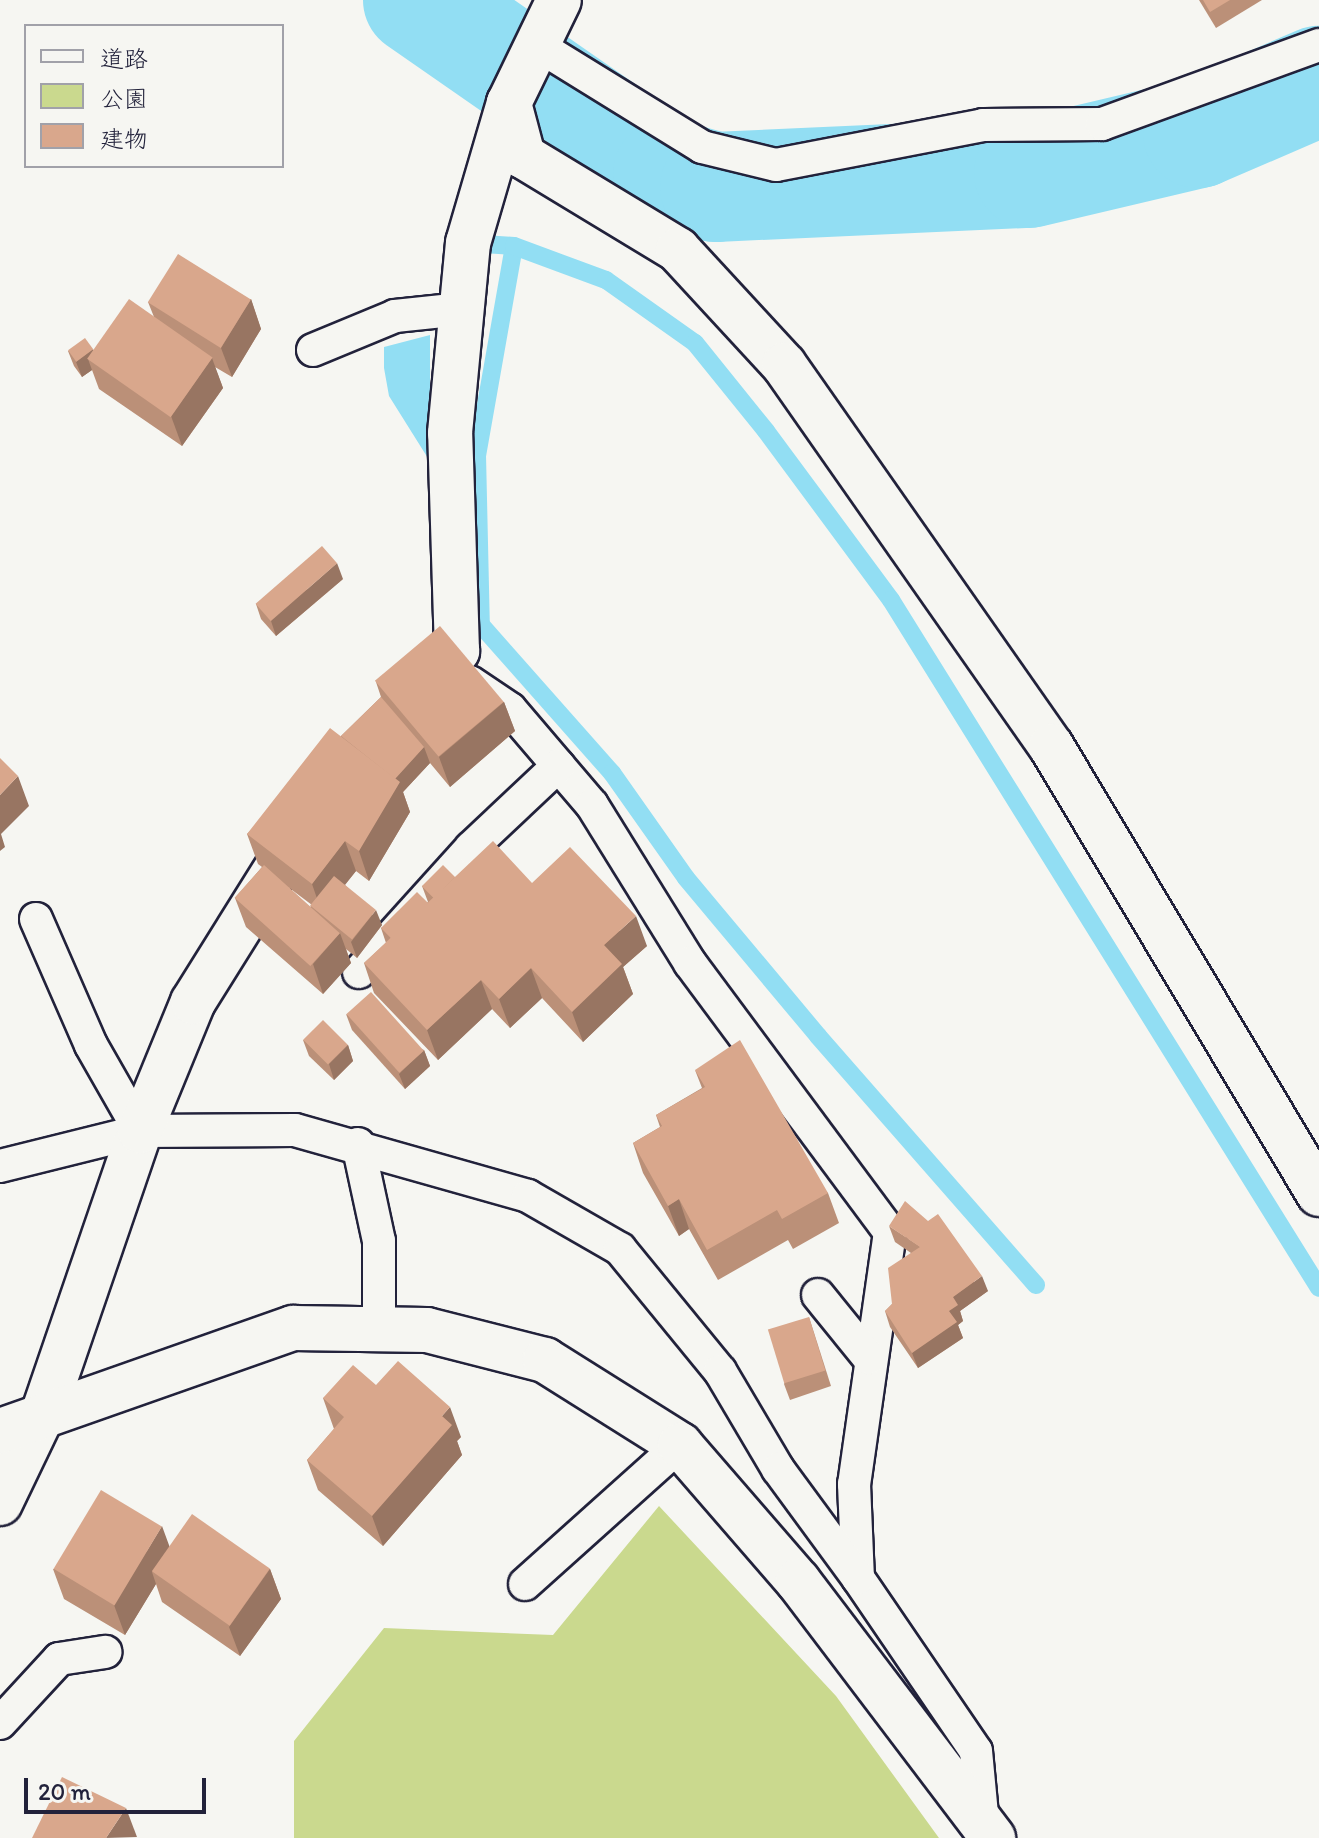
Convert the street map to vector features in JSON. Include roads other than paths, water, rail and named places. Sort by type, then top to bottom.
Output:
[{"type":"street","points":[[383,708],[457,651],[450,433],[468,243],[509,103],[559,0]]},
{"type":"street","points":[[509,103],[523,156],[678,250],[784,365],[1051,746],[1319,1194]]},
{"type":"street","points":[[0,1503],[44,1411],[140,1131],[193,1002],[303,826]]},
{"type":"street","points":[[0,1431],[44,1411],[293,1328],[427,1330],[545,1360],[680,1445],[798,1581],[988,1832]]},
{"type":"lane","points":[[534,50],[702,147],[776,165],[983,125],[1102,124],[1319,45]]},
{"type":"lane","points":[[313,350],[395,316],[462,309]]},
{"type":"lane","points":[[446,659],[510,709],[592,805],[690,963],[890,1232],[869,1358],[854,1484],[858,1578]]},
{"type":"lane","points":[[359,972],[471,848],[558,766]]},
{"type":"lane","points":[[36,919],[91,1045],[140,1131]]},
{"type":"lane","points":[[0,1166],[140,1131],[295,1130],[358,1144],[528,1196],[620,1249],[720,1371],[778,1469],[858,1578],[976,1751],[988,1832]]},
{"type":"lane","points":[[358,1144],[379,1241],[379,1329]]},
{"type":"lane","points":[[818,1295],[869,1358]]},
{"type":"lane","points":[[525,1584],[680,1445]]},
{"type":"lane","points":[[0,1723],[59,1659],[105,1652]]},
{"type":"water","points":[[430,335],[430,405],[436,471],[389,396],[384,368],[384,347]]},
{"type":"waterway","points":[[418,0],[523,76]]},
{"type":"waterway","points":[[418,0],[668,174],[715,187],[1029,173],[1198,133],[1319,81]]},
{"type":"waterway","points":[[468,243],[514,246],[477,455],[481,625],[612,773],[686,878],[818,1036],[1036,1285]]},
{"type":"waterway","points":[[514,246],[606,280],[695,343],[766,431],[891,600],[1319,1288]]}]
